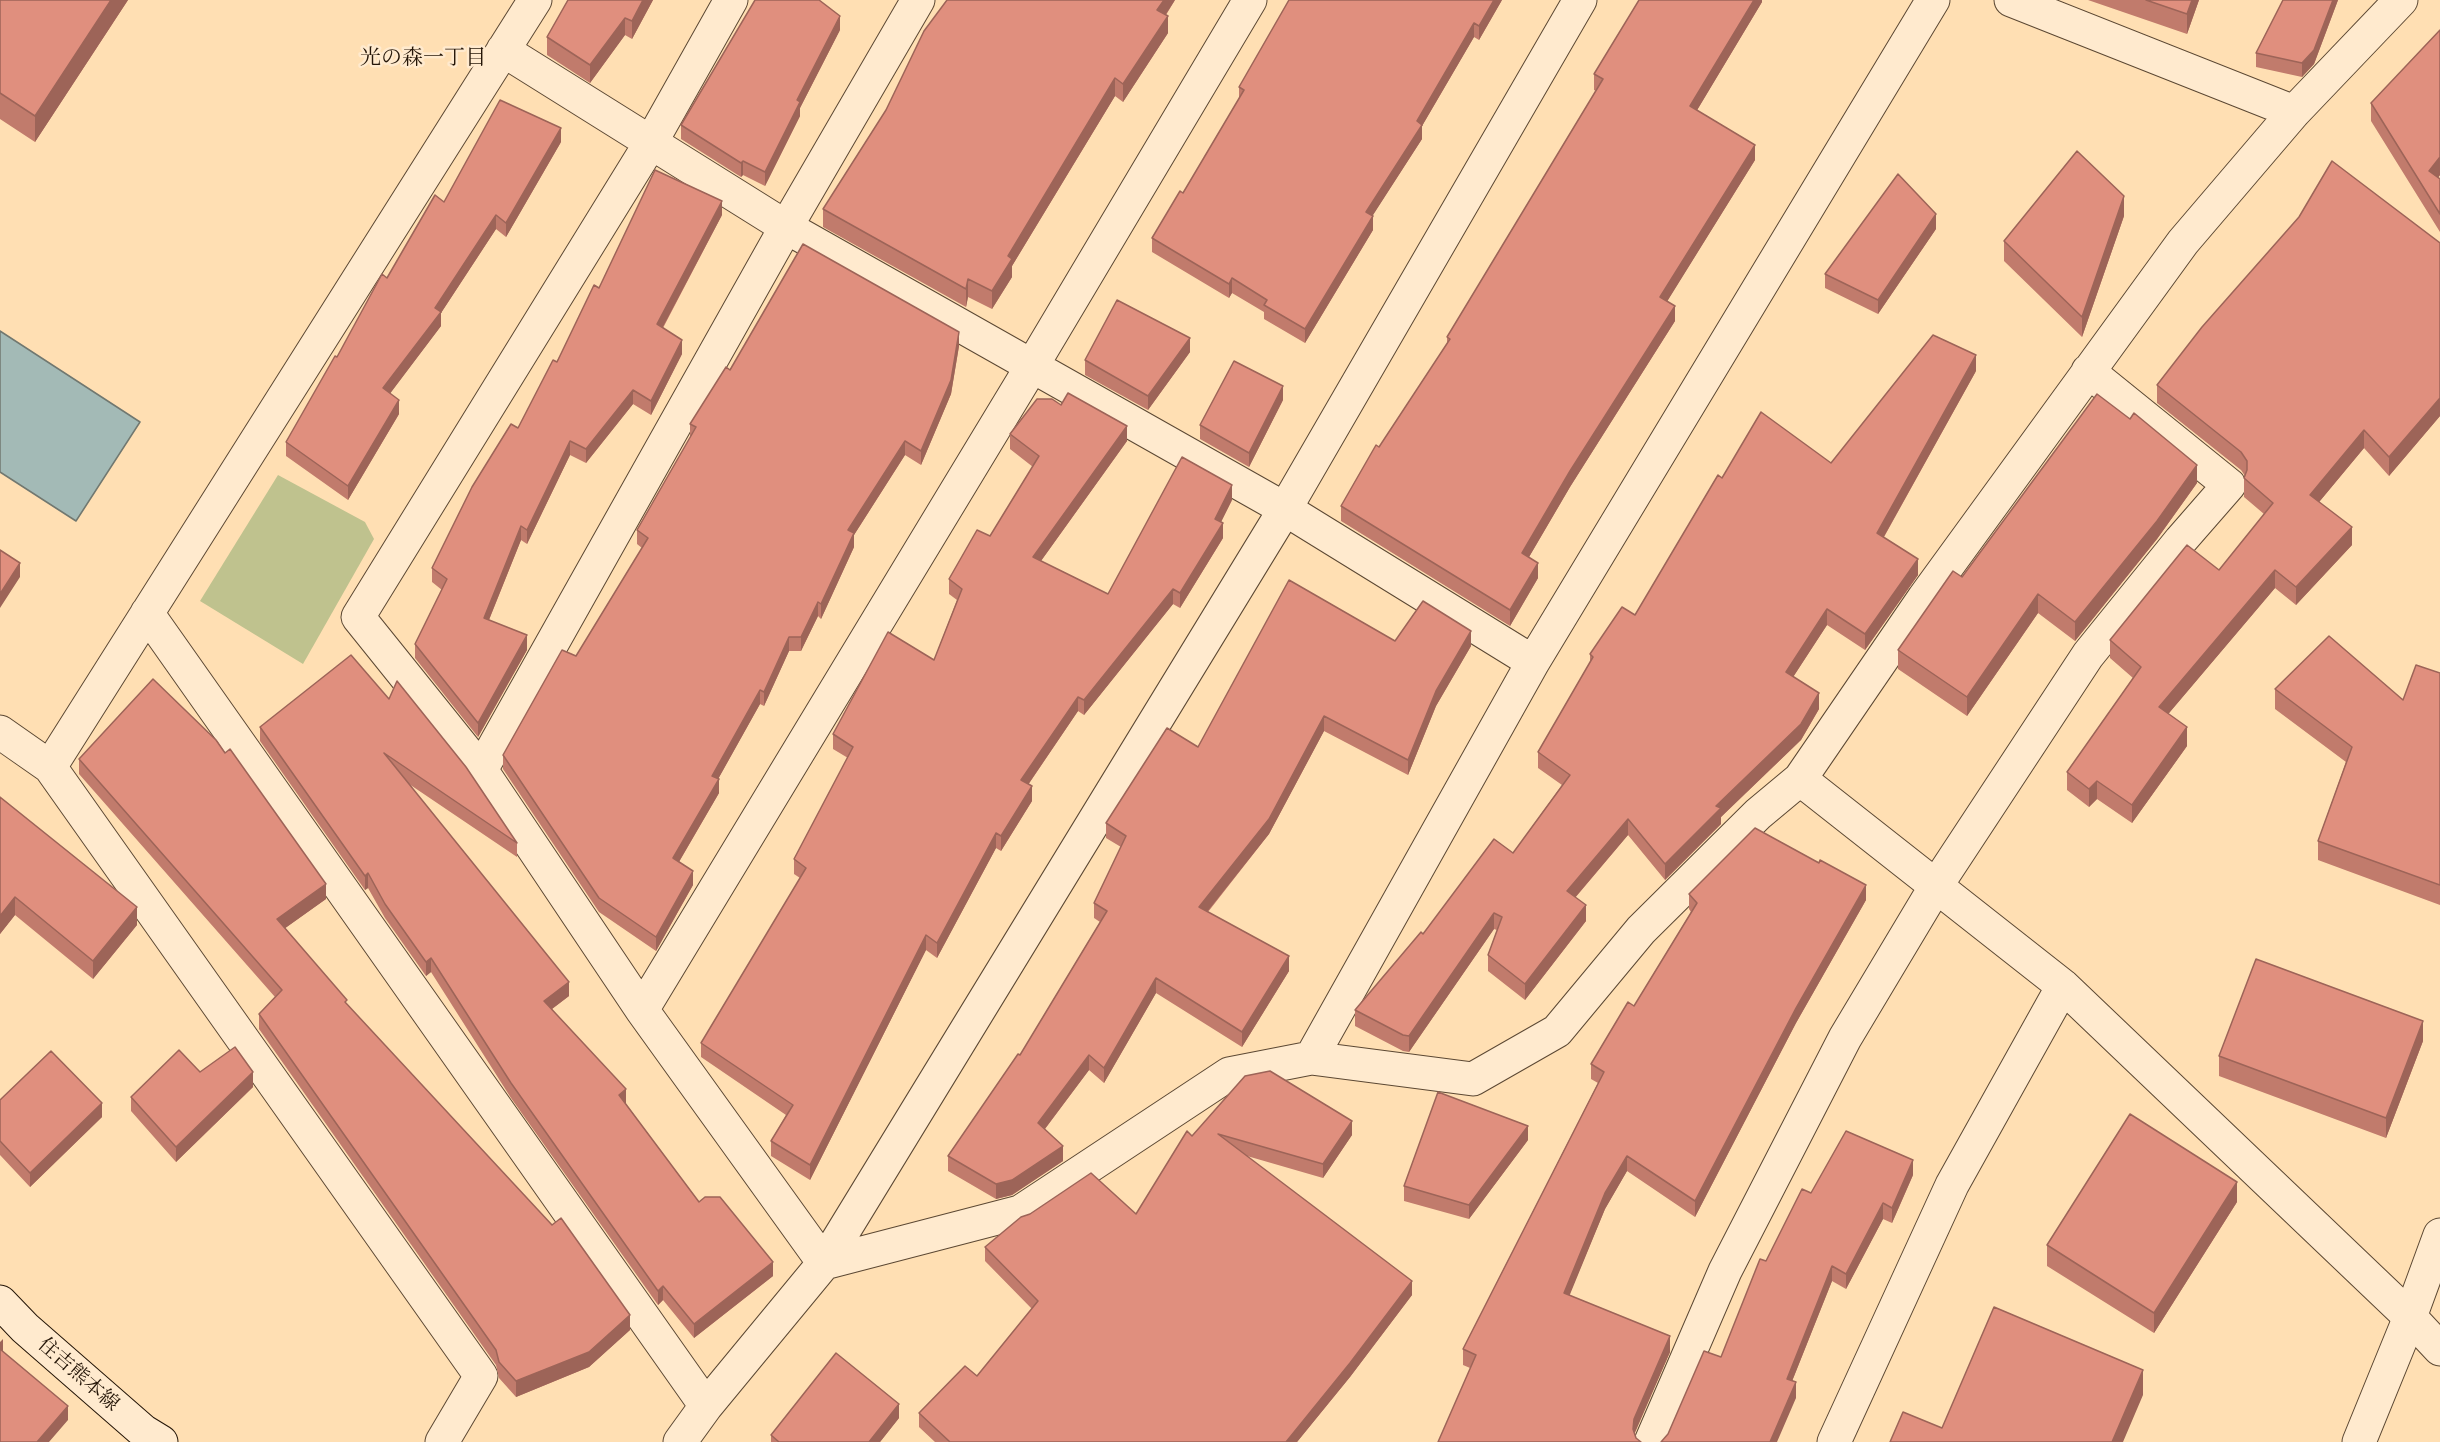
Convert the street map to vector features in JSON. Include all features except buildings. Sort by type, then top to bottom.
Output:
[{"type":"street","points":[[50,767],[535,0]]},
{"type":"street","points":[[731,0],[650,144],[358,617],[481,770],[642,1010],[824,1263]]},
{"type":"street","points":[[481,770],[786,227],[918,0]]},
{"type":"street","points":[[642,1010],[1032,366],[1250,0]]},
{"type":"street","points":[[680,1442],[706,1406],[824,1263],[1285,509],[1580,0]]},
{"type":"street","points":[[1311,1058],[1533,662],[1934,0]]},
{"type":"street","points":[[2011,0],[2294,112]]},
{"type":"street","points":[[824,1263],[1020,1212],[1228,1074],[1311,1058],[1473,1078],[1557,1031],[1641,930],[1758,814],[1800,779],[1924,598],[2182,242],[2294,112],[2401,0]]},
{"type":"street","points":[[503,50],[786,227],[1285,509],[1533,662]]},
{"type":"street","points":[[1651,1442],[1731,1260],[1845,1038],[1936,886],[2088,655],[2181,540],[2229,485],[2088,371]]},
{"type":"street","points":[[147,613],[706,1406]]},
{"type":"street","points":[[0,732],[50,767],[481,1376],[442,1442]]},
{"type":"street","points":[[1800,779],[2063,986],[2410,1317],[2440,1349]]},
{"type":"street","points":[[1834,1442],[1952,1185],[2063,986]]},
{"type":"street","points":[[2359,1442],[2410,1317],[2440,1234]]},
{"type":"street","name":"住吉熊本線","points":[[0,1302],[25,1328],[143,1431],[161,1442]]},
{"type":"green space","points":[[278,475],[365,522],[374,539],[303,664],[200,601]]},
{"type":"water","points":[[0,331],[140,422],[76,521],[0,472]]},
{"type":"district","name":"光の森一丁目","points":[[423,59]]}]
